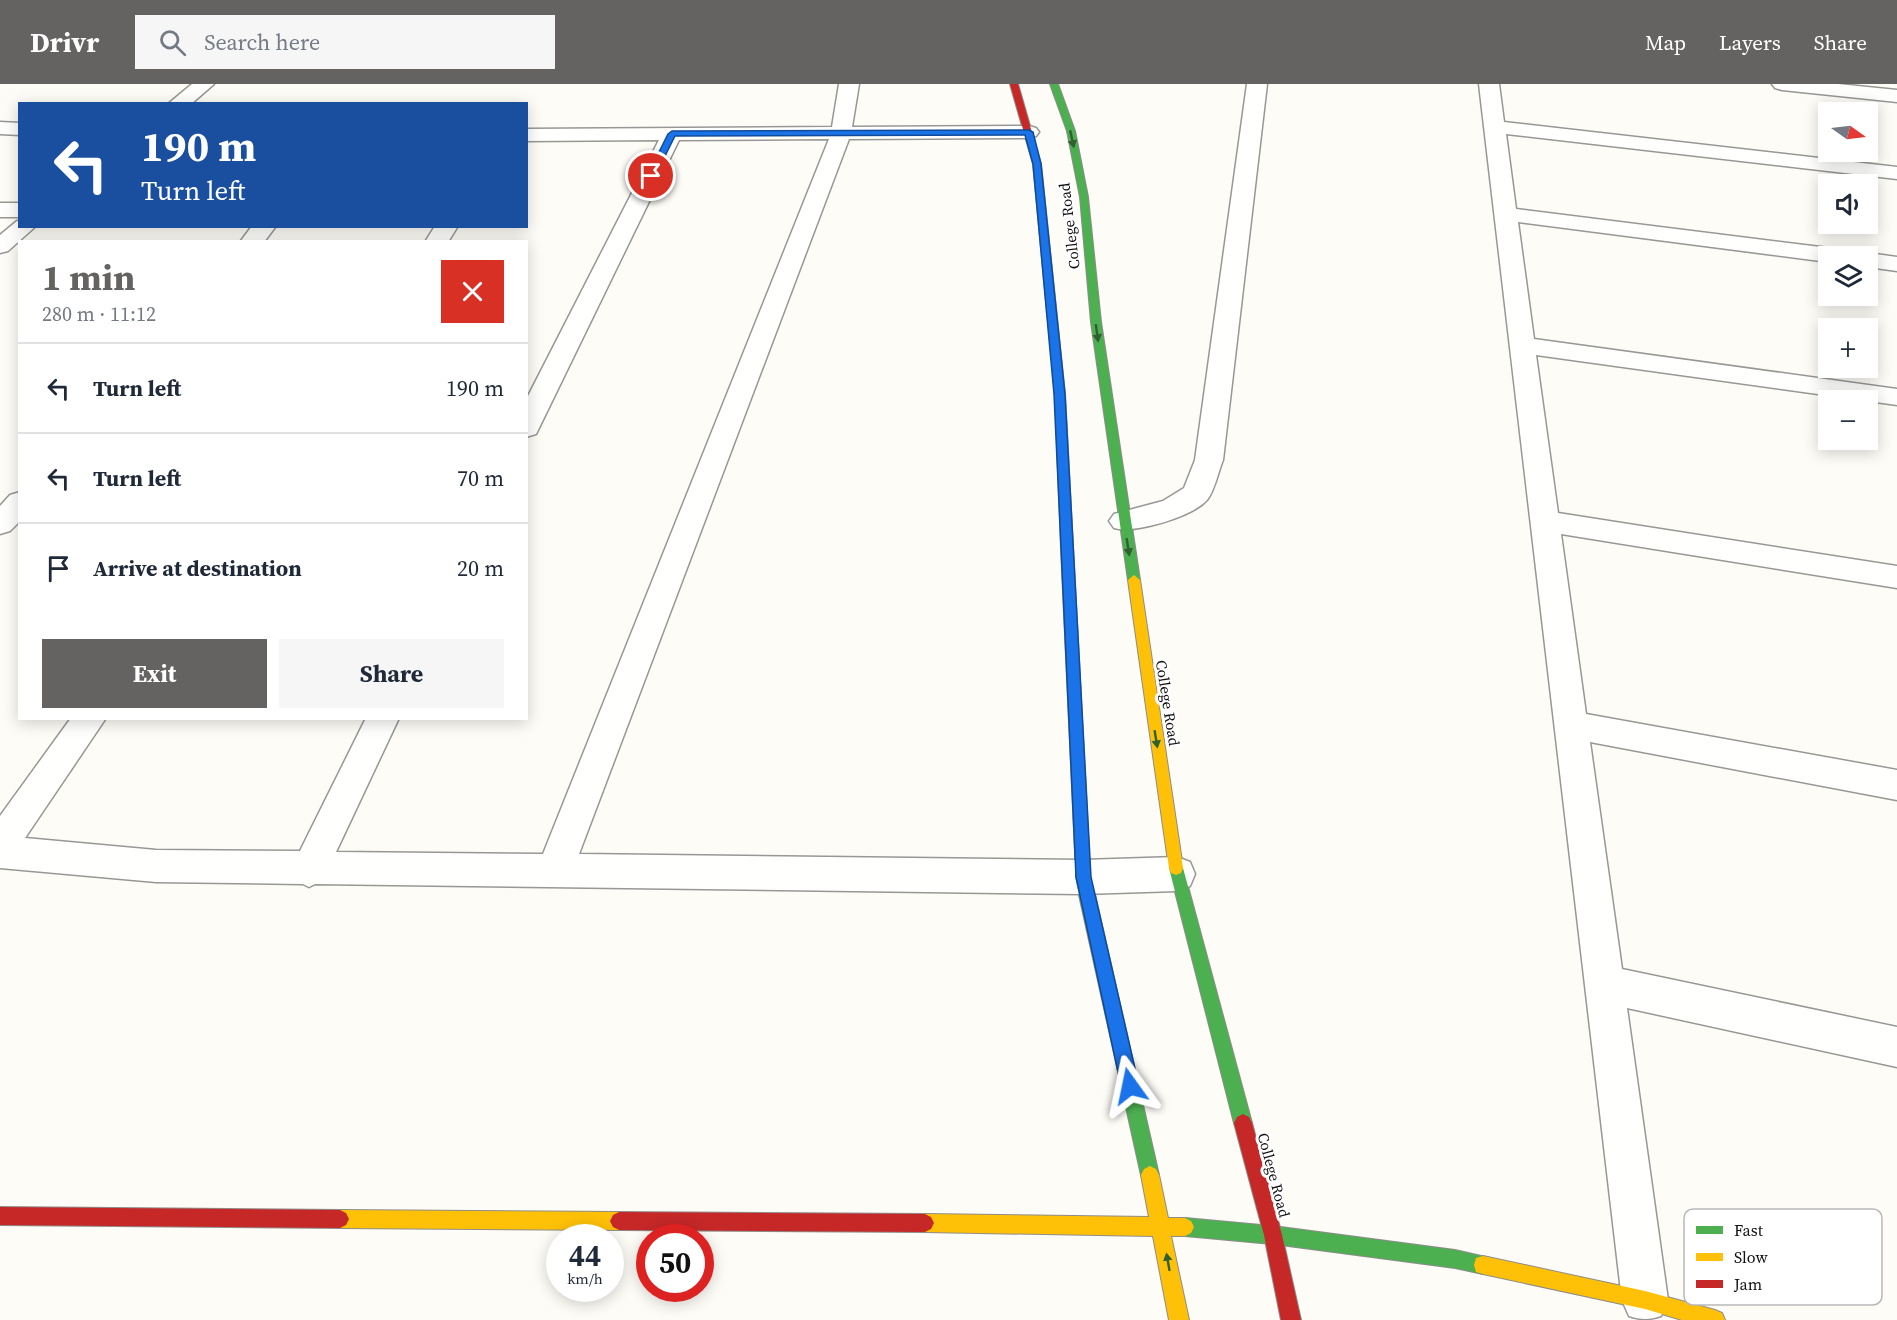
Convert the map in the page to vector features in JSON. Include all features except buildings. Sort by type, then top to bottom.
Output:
[{"type":"main road","name":"College Road","points":[[1014,84],[1037,164],[1060,394],[1083,877],[1161,1225],[1179,1320]]},
{"type":"main road","name":"College Road","points":[[1054,84],[1071,131],[1084,197],[1096,322],[1177,874],[1273,1235],[1291,1320]]},
{"type":"main road","points":[[0,1216],[1161,1225],[1273,1235],[1455,1259],[1645,1299],[1715,1320]]},
{"type":"street","points":[[181,102],[204,84]]},
{"type":"street","points":[[554,872],[841,134],[849,84]]},
{"type":"street","points":[[1124,521],[1172,509],[1196,494],[1209,460],[1257,84]]},
{"type":"street","points":[[1489,84],[1645,1299]]},
{"type":"street","points":[[1782,84],[1897,96]]},
{"type":"street","points":[[0,128],[18,129]]},
{"type":"street","points":[[1494,128],[1897,173]]},
{"type":"street","points":[[528,135],[1029,132]]},
{"type":"street","points":[[528,424],[672,134]]},
{"type":"street","points":[[0,210],[18,210]]},
{"type":"street","points":[[1505,214],[1818,254]]},
{"type":"street","points":[[0,246],[22,228]]},
{"type":"street","points":[[253,240],[263,228]]},
{"type":"street","points":[[1878,261],[1897,264]]},
{"type":"street","points":[[1522,345],[1897,397]]},
{"type":"street","points":[[0,524],[18,504]]},
{"type":"street","points":[[1545,521],[1897,577]]},
{"type":"street","points":[[0,524],[18,527]]},
{"type":"street","points":[[0,845],[89,720]]},
{"type":"street","points":[[309,870],[382,720]]},
{"type":"street","points":[[1571,725],[1897,785]]},
{"type":"street","points":[[0,852],[156,866],[309,870],[1083,877],[1177,874]]},
{"type":"street","points":[[1605,984],[1897,1047]]},
{"type":"traffic: fast","points":[[1054,84],[1071,131],[1084,197],[1096,322],[1134,580]]},
{"type":"traffic: fast","points":[[1082,851],[1083,877],[1150,1175]]},
{"type":"traffic: fast","points":[[1176,868],[1243,1123]]},
{"type":"traffic: fast","points":[[1185,1227],[1273,1235],[1455,1259],[1483,1265]]},
{"type":"traffic: slow","points":[[1067,547],[1082,851]]},
{"type":"traffic: slow","points":[[1134,580],[1176,868]]},
{"type":"traffic: slow","points":[[1150,1175],[1179,1320]]},
{"type":"traffic: slow","points":[[340,1219],[619,1221]]},
{"type":"traffic: slow","points":[[925,1223],[1185,1227]]},
{"type":"traffic: slow","points":[[1483,1265],[1645,1300],[1715,1320]]},
{"type":"traffic: jam","points":[[1014,84],[1037,164],[1060,394],[1067,547]]},
{"type":"traffic: jam","points":[[1243,1123],[1273,1235],[1291,1320]]},
{"type":"traffic: jam","points":[[0,1216],[340,1219]]},
{"type":"traffic: jam","points":[[619,1221],[925,1223]]},
{"type":"route","points":[[651,176],[672,134],[1029,132],[1037,164],[1060,394],[1083,877],[1130,1086]]}]
